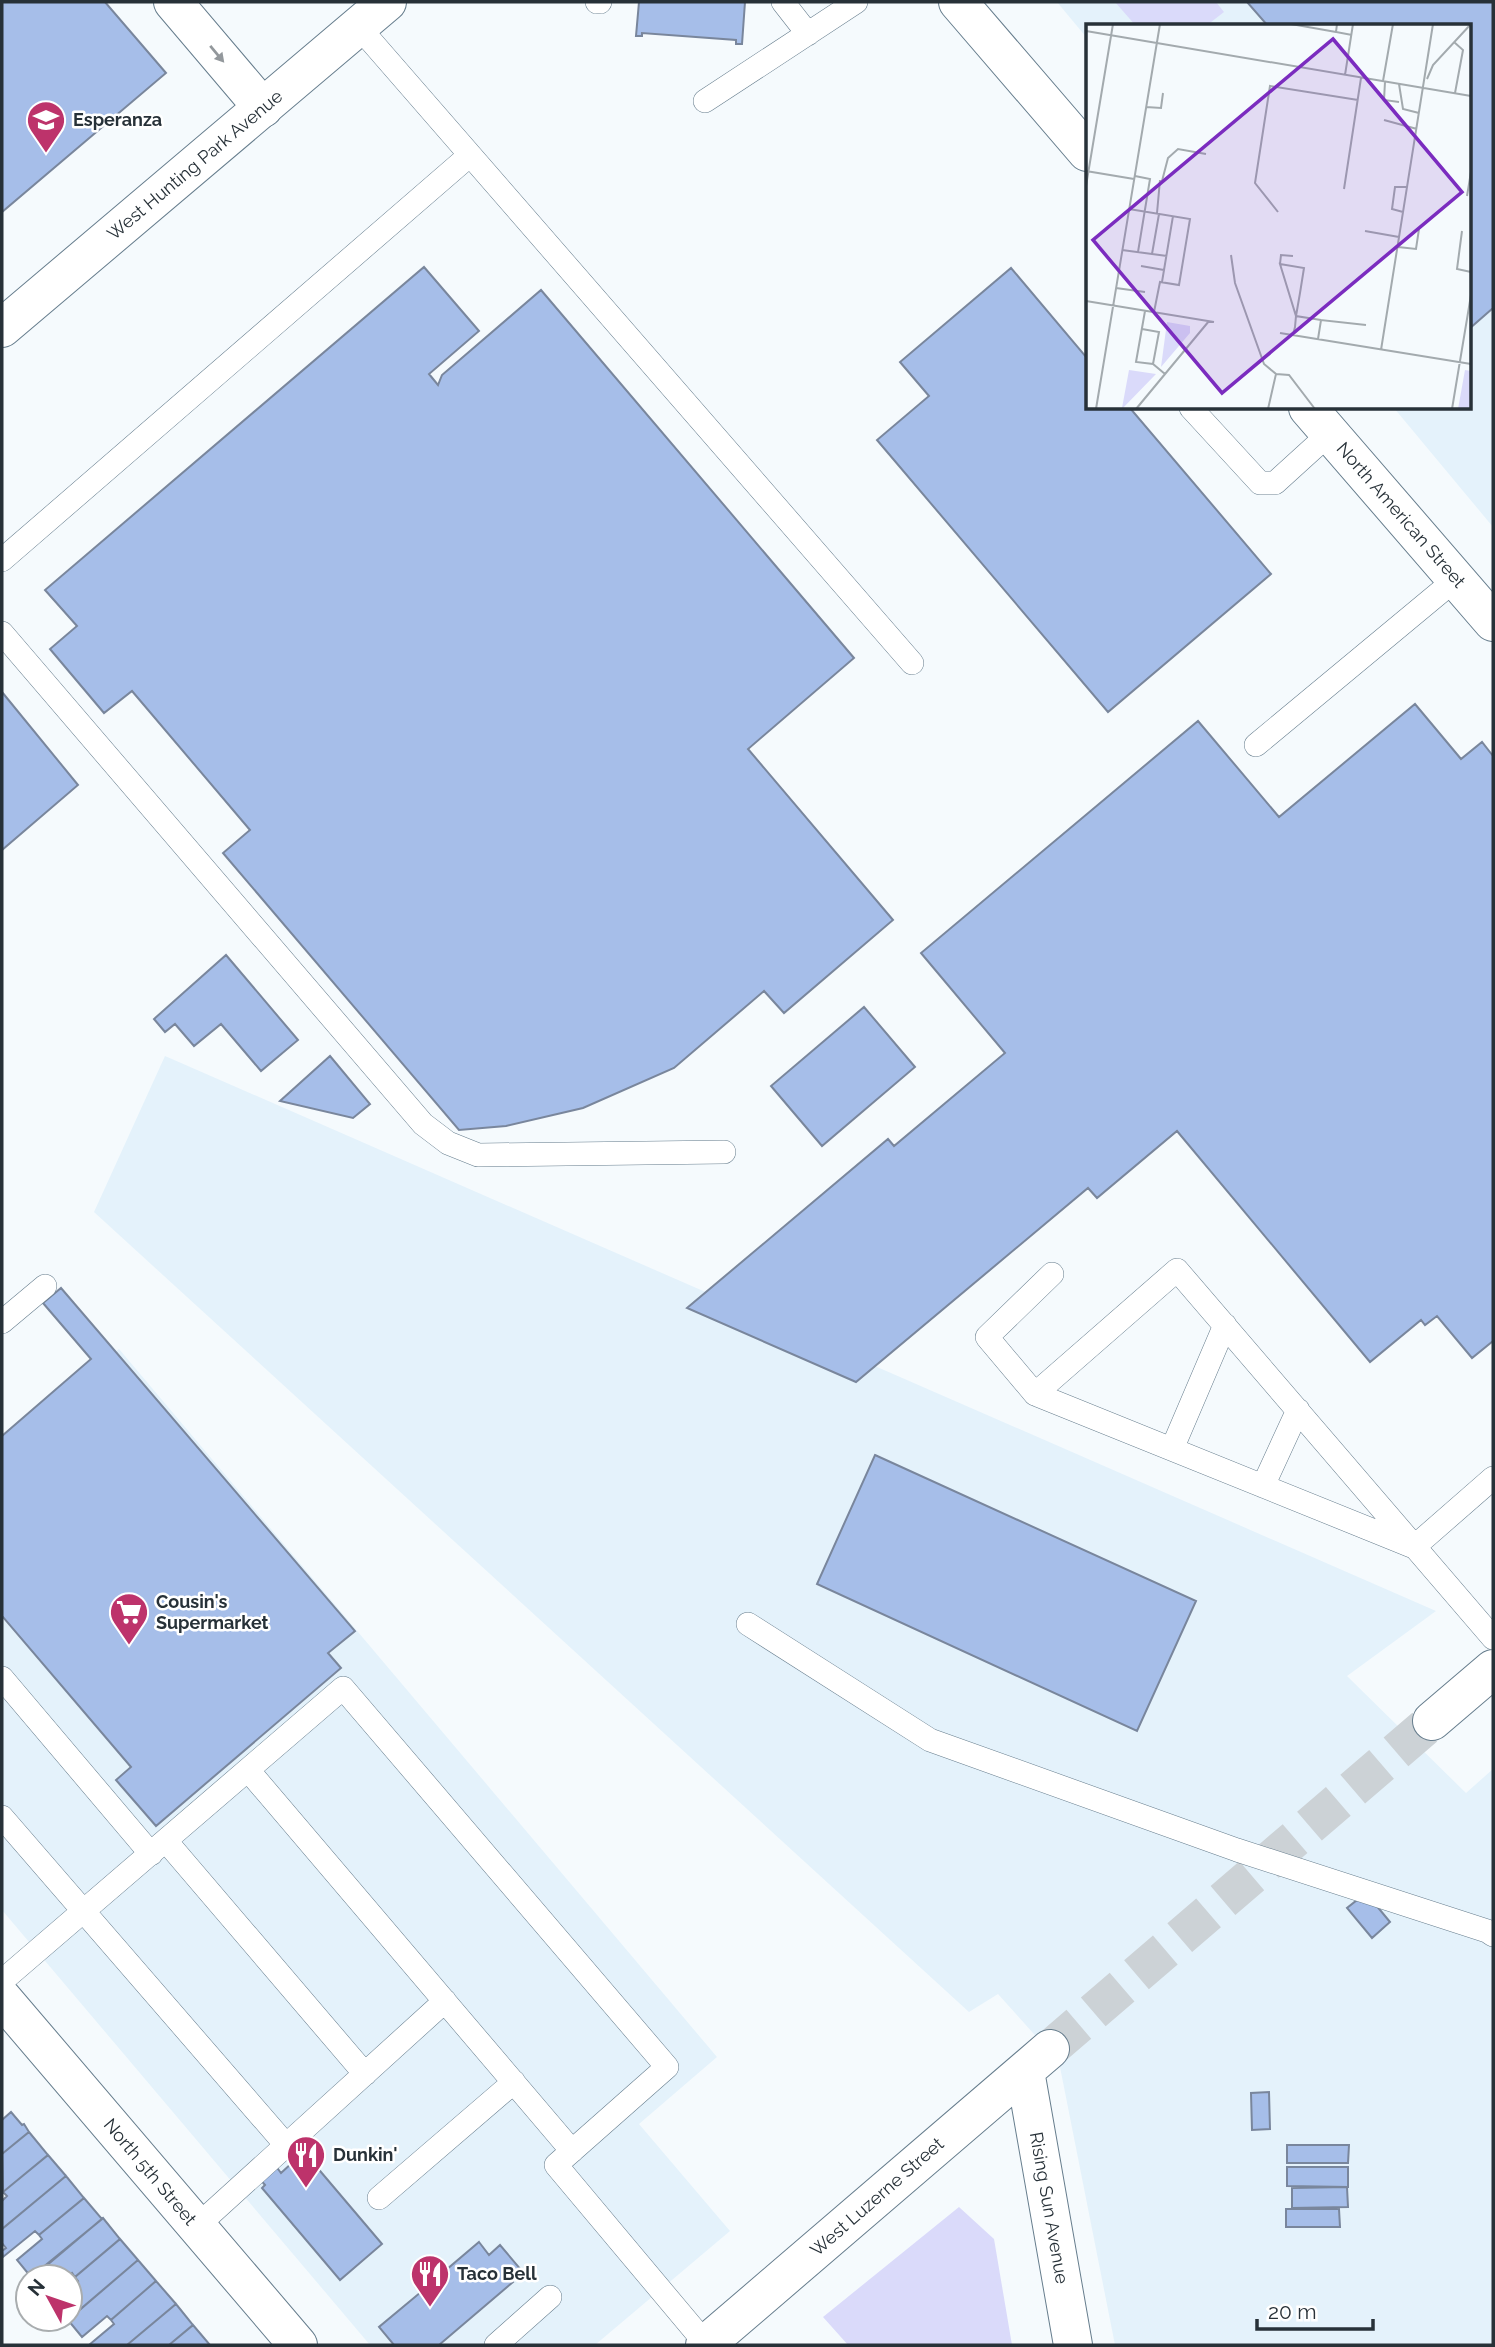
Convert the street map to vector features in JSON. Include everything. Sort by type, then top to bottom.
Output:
[{"type":"street","points":[[173,2],[263,108]]},
{"type":"street","name":"West Hunting Park Avenue","points":[[2,328],[387,2]]},
{"type":"street","points":[[958,2],[1086,151]]},
{"type":"street","name":"North American Street","points":[[1319,421],[1493,622]]},
{"type":"street","points":[[1432,1721],[1493,1668]]},
{"type":"street","name":"North 5th Street","points":[[2,1998],[298,2345]]},
{"type":"street","name":"West Luzerne Street","points":[[705,2345],[1037,2060]]},
{"type":"street","name":"Rising Sun Avenue","points":[[1037,2060],[1073,2345]]},
{"type":"lane","points":[[783,2],[808,34]]},
{"type":"lane","points":[[705,101],[856,2]]},
{"type":"lane","points":[[359,26],[912,663]]},
{"type":"lane","points":[[2,561],[470,155]]},
{"type":"lane","points":[[1193,410],[1260,483],[1275,483],[1319,421]]},
{"type":"lane","points":[[1256,745],[1455,579]]},
{"type":"lane","points":[[2,633],[423,1124],[448,1143],[478,1155],[724,1152]]},
{"type":"lane","points":[[1035,1394],[1177,1270],[1493,1638]]},
{"type":"lane","points":[[1052,1274],[987,1337],[1035,1394],[1414,1547]]},
{"type":"lane","points":[[2,1322],[45,1286]]},
{"type":"lane","points":[[1172,1448],[1225,1325]]},
{"type":"lane","points":[[1263,1486],[1298,1410]]},
{"type":"lane","points":[[1414,1547],[1493,1478]]},
{"type":"lane","points":[[748,1624],[930,1740],[1237,1850],[1474,1926],[1493,1935]]},
{"type":"lane","points":[[2,1678],[365,2074]]},
{"type":"lane","points":[[2,1981],[343,1688],[667,2067],[556,2165],[705,2345]]},
{"type":"lane","points":[[248,1770],[572,2151]]},
{"type":"lane","points":[[2,1817],[286,2145]]},
{"type":"lane","points":[[196,2227],[445,2001]]},
{"type":"lane","points":[[379,2198],[514,2082]]},
{"type":"lane","points":[[496,2345],[550,2297]]},
{"type":"shaded area","points":[[1057,2],[1493,2],[1493,527],[1396,410],[1470,410],[1470,24],[1086,24],[1086,37]]},
{"type":"shaded area","points":[[1115,2],[1216,2],[1224,12],[1209,24],[1134,24]]},
{"type":"shaded area","points":[[165,1056],[1436,1611],[1347,1676],[1466,1793],[1493,1769],[1493,2345],[1115,2345],[1059,2062],[998,1994],[969,2012],[94,1212]]},
{"type":"shaded area","points":[[119,1349],[717,2057],[639,2124],[730,2231],[595,2345],[370,2345],[2,1910],[2,1448]]},
{"type":"shaded area","points":[[959,2207],[994,2239],[1012,2345],[848,2345],[823,2317]]},
{"type":"building","name":"Esperanza","points":[[2,2],[105,2],[166,73],[2,212]]},
{"type":"building","points":[[639,2],[745,2],[742,44],[736,44],[736,40],[642,33],[642,36],[636,36]]},
{"type":"building","points":[[1247,2],[1493,2],[1493,308],[1470,328],[1470,24],[1266,24]]},
{"type":"building","points":[[424,267],[479,331],[429,374],[438,385],[442,375],[541,290],[854,658],[748,749],[893,920],[784,1013],[764,991],[674,1068],[583,1108],[506,1126],[459,1130],[223,853],[250,830],[132,691],[104,713],[50,649],[77,626],[45,590]]},
{"type":"building","points":[[1011,268],[1086,357],[1086,410],[1132,410],[1271,574],[1108,712],[877,440],[929,396],[900,362]]},
{"type":"building","points":[[2,692],[78,785],[2,850]]},
{"type":"building","points":[[1415,704],[1461,759],[1482,742],[1493,756],[1493,1341],[1472,1358],[1437,1316],[1425,1325],[1421,1320],[1370,1362],[1177,1131],[1097,1198],[1088,1188],[856,1382],[687,1308],[888,1139],[894,1146],[1005,1053],[921,953],[1198,721],[1279,817]]},
{"type":"building","points":[[226,955],[298,1040],[261,1071],[221,1024],[194,1046],[175,1024],[165,1032],[154,1019]]},
{"type":"building","points":[[864,1007],[915,1067],[822,1146],[771,1086]]},
{"type":"building","points":[[330,1056],[370,1104],[353,1118],[280,1101]]},
{"type":"building","points":[[61,1288],[355,1631],[328,1653],[341,1668],[156,1826],[116,1780],[131,1767],[2,1616],[2,1436],[91,1359],[43,1303]]},
{"type":"building","points":[[875,1455],[1196,1601],[1137,1731],[817,1584]]},
{"type":"building","points":[[1366,1893],[1390,1922],[1372,1938],[1347,1908]]},
{"type":"building","points":[[1269,2092],[1270,2129],[1252,2130],[1251,2093]]},
{"type":"building","points":[[11,2112],[29,2132],[2,2154],[2,2120]]},
{"type":"building","points":[[29,2132],[48,2155],[3,2192],[2,2154]]},
{"type":"building","points":[[1287,2145],[1349,2145],[1348,2163],[1287,2163]]},
{"type":"building","points":[[304,2152],[382,2244],[340,2280],[262,2188],[265,2185],[259,2178],[275,2165],[281,2173]]},
{"type":"building","points":[[48,2155],[66,2176],[2,2229],[2,2201],[7,2196],[3,2192]]},
{"type":"building","points":[[1287,2167],[1348,2167],[1348,2187],[1287,2186]]},
{"type":"building","points":[[66,2176],[84,2198],[39,2235],[35,2231],[3,2257],[2,2251],[6,2248],[2,2243],[2,2229]]},
{"type":"building","points":[[1347,2187],[1348,2207],[1292,2208],[1292,2188]]},
{"type":"building","points":[[84,2198],[102,2219],[48,2263],[19,2263],[17,2260],[42,2239],[39,2235]]},
{"type":"building","points":[[1286,2209],[1339,2209],[1340,2227],[1286,2227]]},
{"type":"building","points":[[103,2218],[120,2239],[84,2269],[84,2263],[50,2263]]},
{"type":"building","points":[[120,2239],[138,2260],[84,2306],[84,2269]]},
{"type":"building","points":[[479,2242],[489,2255],[500,2245],[522,2271],[511,2279],[513,2282],[439,2345],[394,2345],[379,2327],[421,2292],[416,2287],[424,2281],[420,2275],[431,2265],[440,2275]]},
{"type":"building","points":[[138,2260],[156,2281],[111,2320],[107,2316],[82,2337],[79,2333],[84,2333],[84,2306]]},
{"type":"building","points":[[156,2281],[176,2304],[127,2345],[89,2345],[114,2324],[111,2320]]},
{"type":"building","points":[[176,2304],[193,2325],[169,2345],[127,2345]]},
{"type":"building","points":[[193,2325],[210,2345],[169,2345]]},
{"type":"tunnel","points":[[1050,2049],[1432,1721]]},
{"type":"place","name":"Esperanza","points":[[46,154]]},
{"type":"place","name":"Cousin's Supermarket","points":[[129,1646]]},
{"type":"place","name":"Dunkin'","points":[[306,2189]]},
{"type":"place","name":"Taco Bell","points":[[430,2308]]}]
